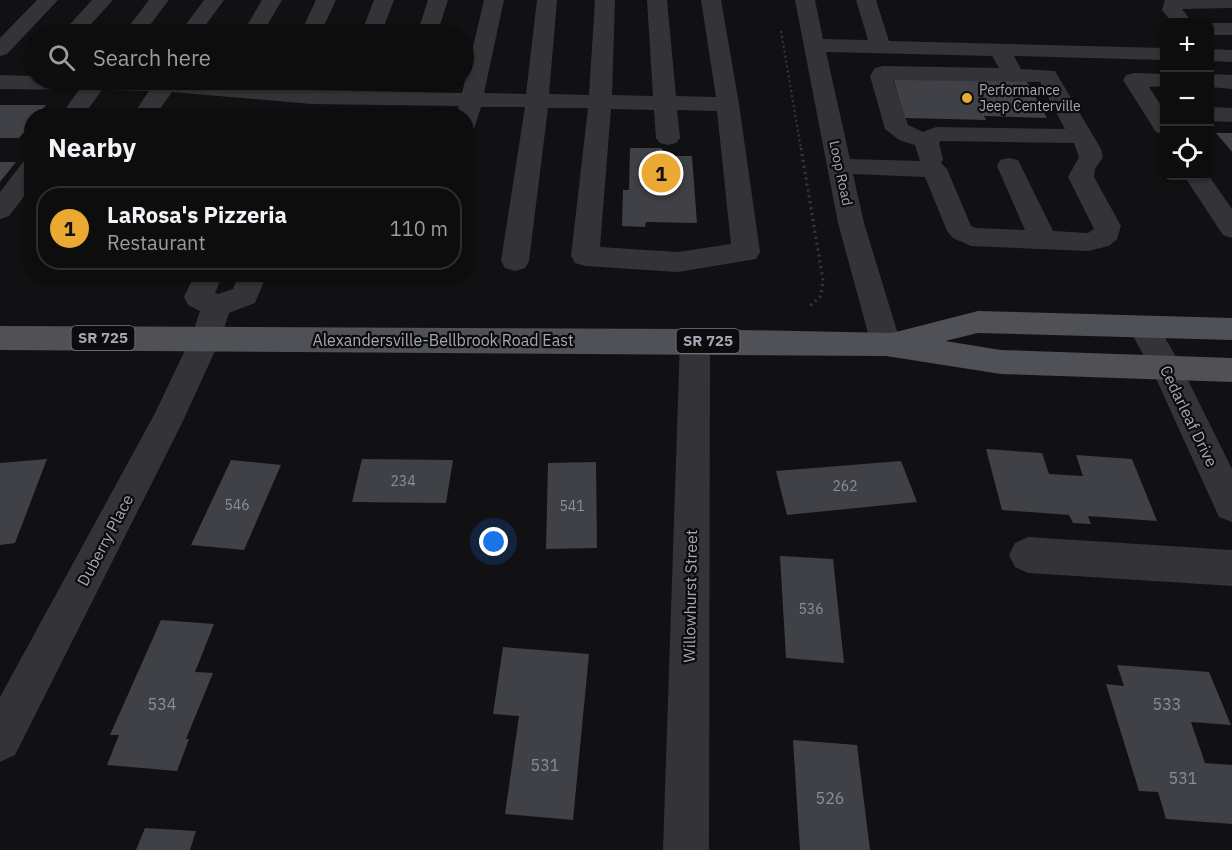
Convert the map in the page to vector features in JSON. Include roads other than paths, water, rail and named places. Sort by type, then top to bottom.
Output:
[{"type":"main road","name":"Alexandersville-Bellbrook Road East","points":[[0,338],[211,322],[695,341],[886,344],[1001,362],[1232,370]]},
{"type":"main road","name":"Alexandersville-Bellbrook Road East","points":[[886,344],[978,322],[1232,329]]},
{"type":"street","points":[[25,24],[48,0]]},
{"type":"street","points":[[80,24],[103,0]]},
{"type":"street","points":[[141,24],[159,0]]},
{"type":"street","points":[[196,24],[214,0]]},
{"type":"street","points":[[258,24],[272,0]]},
{"type":"street","points":[[315,24],[326,0]]},
{"type":"street","points":[[375,24],[384,0]]},
{"type":"street","points":[[430,24],[438,0]]},
{"type":"street","points":[[470,108],[494,0]]},
{"type":"street","points":[[515,261],[537,101],[547,0]]},
{"type":"street","points":[[605,0],[600,102],[585,256],[678,262],[746,252],[728,104],[711,0]]},
{"type":"street","points":[[657,0],[668,138]]},
{"type":"street","name":"Loop Road","points":[[805,0],[851,223],[886,344]]},
{"type":"street","points":[[866,0],[880,46]]},
{"type":"street","points":[[1179,18],[1172,10],[1173,3],[1232,2]]},
{"type":"street","points":[[0,50],[24,25]]},
{"type":"street","points":[[874,26],[896,26]]},
{"type":"street","points":[[1214,29],[1232,29]]},
{"type":"street","points":[[976,30],[984,36],[1013,75]]},
{"type":"street","points":[[814,45],[1160,54]]},
{"type":"street","points":[[1116,53],[1160,115]]},
{"type":"street","points":[[1214,55],[1232,56]]},
{"type":"street","points":[[883,73],[1047,76],[1091,157],[1083,169],[1082,177],[1108,226],[1107,233],[1089,242],[984,239],[962,232],[956,225],[926,141],[897,129],[881,76],[883,73]]},
{"type":"street","points":[[0,82],[24,79]]},
{"type":"street","points":[[1134,80],[1160,80]]},
{"type":"street","points":[[1214,81],[1232,82]]},
{"type":"street","points":[[77,108],[91,90]]},
{"type":"street","points":[[146,108],[155,90]]},
{"type":"street","points":[[247,90],[313,106],[353,106],[406,98],[728,104]]},
{"type":"street","points":[[1214,114],[1232,115]]},
{"type":"street","points":[[926,141],[936,134],[947,133],[1081,136]]},
{"type":"street","points":[[839,166],[935,170]]},
{"type":"street","points":[[1009,166],[1044,241]]},
{"type":"street","points":[[0,210],[24,178]]},
{"type":"street","points":[[1200,180],[1232,229]]},
{"type":"street","points":[[205,282],[198,297],[211,322],[244,296],[250,282]]},
{"type":"street","name":"Duberry Place","points":[[0,740],[166,423],[211,322]]},
{"type":"street","name":"Cedarleaf Drive","points":[[1143,327],[1167,369],[1232,506]]},
{"type":"street","name":"Willowhurst Street","points":[[686,850],[695,341]]},
{"type":"street","points":[[1028,555],[1232,568]]},
{"type":"place","name":"Performance Jeep Centerville","points":[[967,98]]},
{"type":"place","name":"LaRosa's Pizzeria","points":[[661,173]]}]
